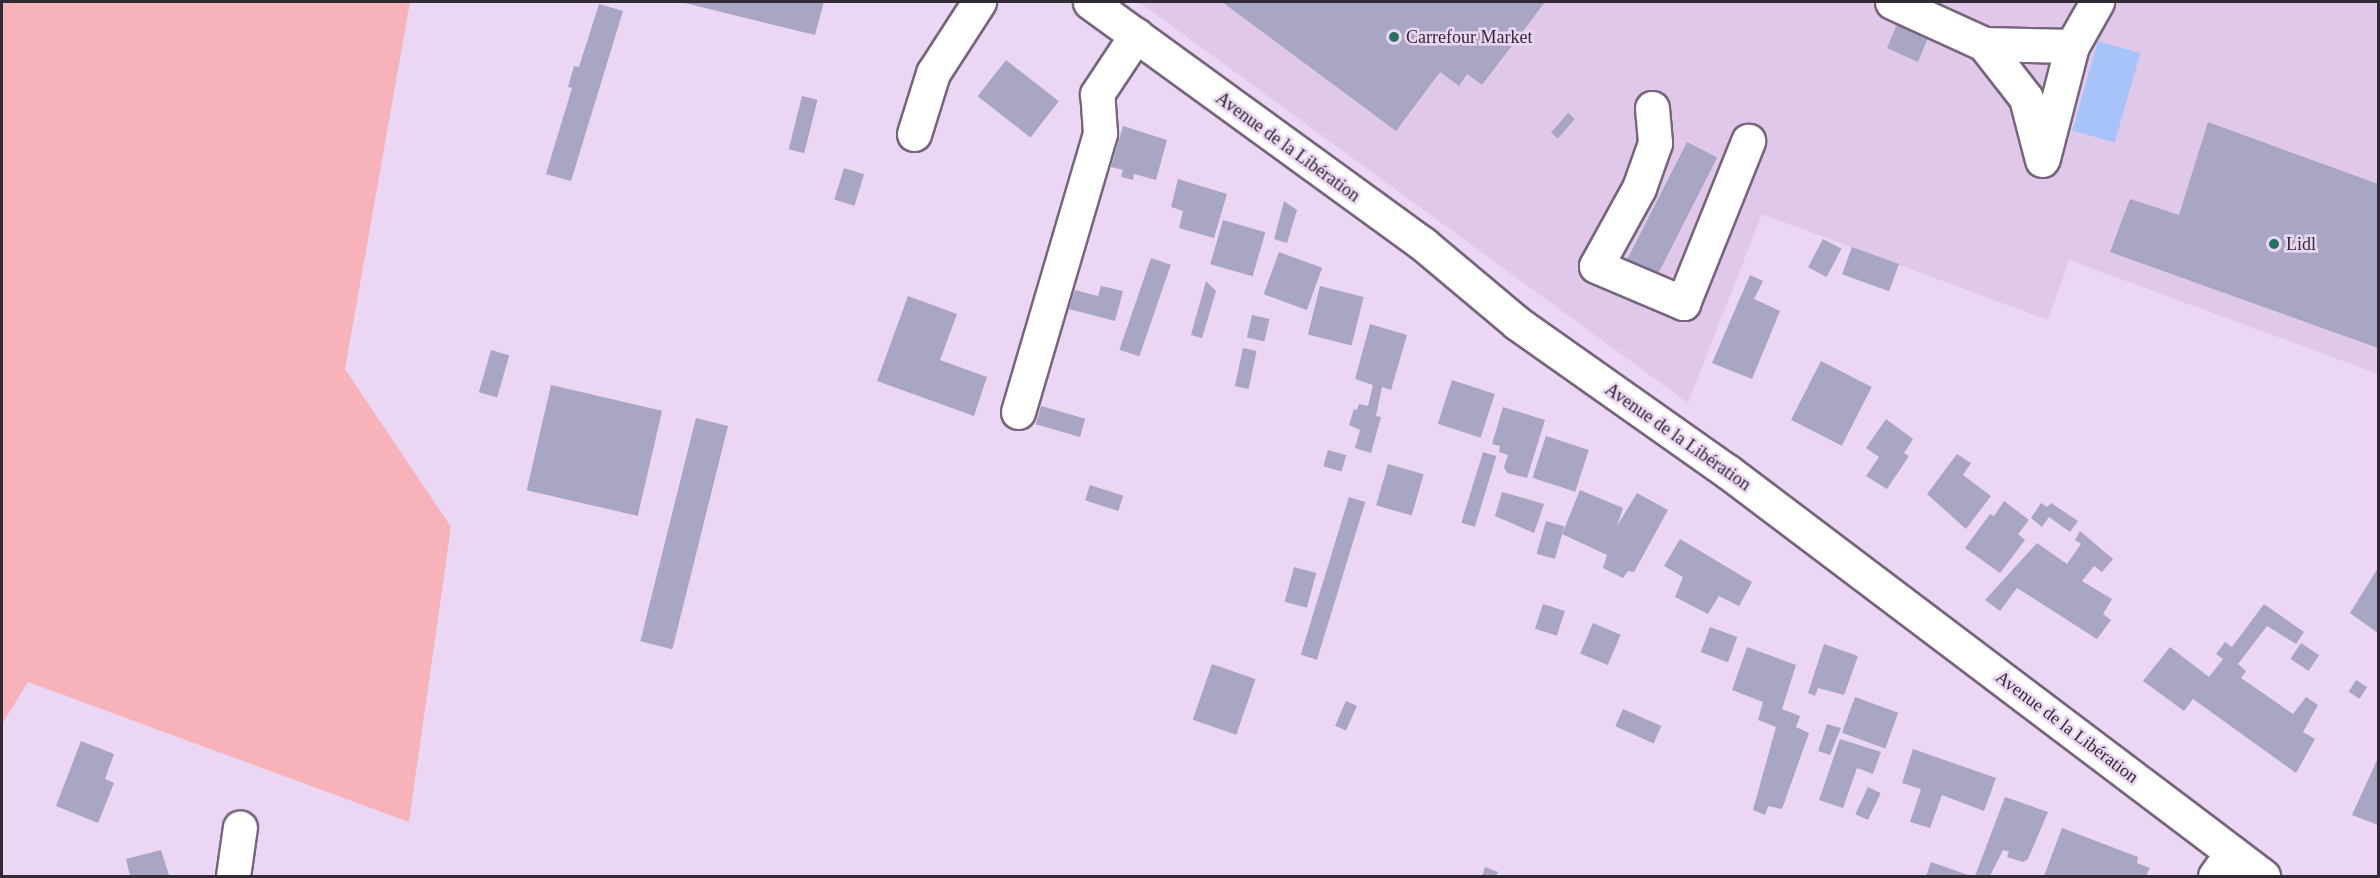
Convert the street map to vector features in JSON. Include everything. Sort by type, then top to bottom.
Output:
[{"type":"street","points":[[914,134],[933,73],[979,2]]},
{"type":"street","name":"Avenue de la Libération","points":[[1090,2],[1423,244],[1517,323],[1727,471],[2224,865],[2263,876]]},
{"type":"street","points":[[1892,2],[1984,44],[2072,46]]},
{"type":"street","points":[[1984,44],[2026,98],[2042,160],[2072,46],[2097,2]]},
{"type":"street","points":[[1018,412],[1100,133],[1097,94],[1136,35]]},
{"type":"street","points":[[1652,108],[1655,143],[1639,188],[1596,266],[1683,303],[1748,141]]},
{"type":"street","points":[[233,876],[240,826]]},
{"type":"shaded area","points":[[2,2],[410,2],[345,369],[451,527],[409,822],[28,682],[2,724]]},
{"type":"shaded area","points":[[1139,2],[2378,2],[2378,374],[2069,260],[2048,320],[1762,214],[1688,403]]},
{"type":"water","points":[[2098,41],[2140,53],[2115,143],[2072,130]]},
{"type":"building","points":[[681,2],[824,2],[815,35]]},
{"type":"building","name":"Carrefour Market","points":[[1222,2],[1545,2],[1482,85],[1467,74],[1459,86],[1440,72],[1396,131]]},
{"type":"building","points":[[1906,2],[1943,2],[1918,62],[1887,48]]},
{"type":"building","points":[[599,4],[623,11],[571,181],[546,174],[572,88],[568,87],[574,66],[579,67]]},
{"type":"building","points":[[1006,60],[1059,101],[1030,137],[978,96]]},
{"type":"building","points":[[802,96],[818,100],[804,153],[789,149]]},
{"type":"building","points":[[1568,113],[1575,119],[1558,139],[1551,133]]},
{"type":"building","name":"Lidl","points":[[2208,122],[2378,184],[2378,348],[2110,252],[2130,199],[2179,215]]},
{"type":"building","points":[[1123,126],[1167,140],[1156,180],[1134,174],[1133,180],[1121,177],[1123,170],[1111,167]]},
{"type":"building","points":[[1687,142],[1717,157],[1653,284],[1623,269]]},
{"type":"building","points":[[844,168],[864,174],[854,206],[834,200]]},
{"type":"building","points":[[1178,179],[1227,194],[1214,238],[1179,228],[1183,211],[1171,207]]},
{"type":"building","points":[[1284,201],[1297,210],[1287,243],[1274,239]]},
{"type":"building","points":[[1223,220],[1265,232],[1253,276],[1210,264]]},
{"type":"building","points":[[1823,239],[1842,249],[1827,277],[1808,267]]},
{"type":"building","points":[[1852,247],[1899,264],[1889,291],[1842,274]]},
{"type":"building","points":[[1279,252],[1322,268],[1307,310],[1264,294]]},
{"type":"building","points":[[1151,258],[1171,265],[1139,357],[1119,350]]},
{"type":"building","points":[[1750,275],[1763,281],[1754,299],[1780,311],[1752,379],[1712,363]]},
{"type":"building","points":[[1206,281],[1216,291],[1202,338],[1191,335]]},
{"type":"building","points":[[1101,286],[1123,291],[1115,321],[1069,309],[1075,290],[1098,296]]},
{"type":"building","points":[[1320,286],[1364,297],[1352,345],[1308,335]]},
{"type":"building","points":[[908,296],[957,314],[940,360],[987,377],[974,416],[877,381]]},
{"type":"building","points":[[1252,315],[1270,319],[1264,341],[1247,337]]},
{"type":"building","points":[[1370,324],[1407,335],[1391,390],[1382,387],[1376,416],[1381,417],[1371,453],[1355,448],[1360,430],[1349,425],[1354,409],[1357,410],[1359,404],[1368,406],[1373,385],[1355,379]]},
{"type":"building","points":[[1243,348],[1257,351],[1249,389],[1235,386]]},
{"type":"building","points":[[491,350],[509,355],[497,398],[479,392]]},
{"type":"building","points":[[1821,361],[1872,387],[1842,446],[1791,420]]},
{"type":"building","points":[[1452,380],[1495,394],[1481,438],[1438,424]]},
{"type":"building","points":[[551,385],[662,411],[638,516],[527,490]]},
{"type":"building","points":[[1041,406],[1085,419],[1080,437],[1036,424]]},
{"type":"building","points":[[1503,407],[1545,420],[1527,478],[1507,473],[1504,467],[1508,455],[1499,452],[1500,446],[1492,444]]},
{"type":"building","points":[[696,418],[728,426],[672,649],[640,641]]},
{"type":"building","points":[[1886,419],[1913,439],[1904,453],[1909,456],[1887,489],[1866,476],[1879,457],[1866,448]]},
{"type":"building","points":[[1546,436],[1589,450],[1575,492],[1532,478]]},
{"type":"building","points":[[1328,450],[1346,455],[1342,472],[1323,466]]},
{"type":"building","points":[[1483,452],[1496,456],[1475,527],[1461,523]]},
{"type":"building","points":[[1957,454],[1971,463],[1963,475],[1991,496],[1966,529],[1927,494]]},
{"type":"building","points":[[1388,464],[1424,474],[1412,516],[1376,505]]},
{"type":"building","points":[[1090,485],[1123,496],[1118,511],[1085,500]]},
{"type":"building","points":[[1580,490],[1623,508],[1617,526],[1637,493],[1668,510],[1634,572],[1628,571],[1623,578],[1603,568],[1607,555],[1562,534]]},
{"type":"building","points":[[1502,492],[1544,504],[1534,533],[1495,516]]},
{"type":"building","points":[[1349,497],[1365,502],[1317,660],[1301,655]]},
{"type":"building","points":[[2004,501],[2029,520],[2018,534],[2025,540],[2000,573],[1965,548],[1990,514],[1994,516]]},
{"type":"building","points":[[2041,503],[2047,507],[2051,503],[2078,521],[2070,532],[2049,517],[2042,527],[2031,518]]},
{"type":"building","points":[[1546,521],[1564,526],[1555,559],[1537,554]]},
{"type":"building","points":[[2080,531],[2113,559],[2102,572],[2094,566],[2082,581],[2112,599],[2103,614],[2111,620],[2097,639],[2017,588],[2000,611],[1985,600],[2037,543],[2067,564],[2081,544],[2075,540]]},
{"type":"building","points":[[1680,539],[1752,582],[1739,606],[1719,596],[1708,614],[1675,597],[1683,577],[1664,566]]},
{"type":"building","points":[[1294,567],[1316,573],[1307,608],[1285,602]]},
{"type":"building","points":[[2378,568],[2378,633],[2350,613]]},
{"type":"building","points":[[1543,604],[1565,611],[1557,636],[1535,629]]},
{"type":"building","points":[[2264,604],[2304,632],[2296,644],[2267,626],[2238,664],[2246,671],[2241,678],[2293,714],[2306,697],[2318,705],[2303,732],[2315,739],[2296,773],[2193,699],[2184,711],[2143,681],[2170,647],[2209,677],[2223,659],[2216,654],[2225,642],[2232,647]]},
{"type":"building","points":[[1593,623],[1621,635],[1608,665],[1580,653]]},
{"type":"building","points":[[1710,627],[1737,637],[1728,662],[1701,652]]},
{"type":"building","points":[[2301,643],[2319,655],[2309,671],[2290,659]]},
{"type":"building","points":[[1824,644],[1858,656],[1844,695],[1818,688],[1815,696],[1808,693]]},
{"type":"building","points":[[1747,647],[1796,665],[1782,709],[1800,716],[1796,727],[1809,733],[1782,809],[1768,806],[1765,815],[1753,810],[1776,727],[1758,720],[1763,702],[1732,690]]},
{"type":"building","points":[[1212,664],[1255,679],[1236,735],[1193,720]]},
{"type":"building","points":[[2356,680],[2367,687],[2360,699],[2349,692]]},
{"type":"building","points":[[1855,697],[1898,713],[1885,748],[1842,733]]},
{"type":"building","points":[[1346,701],[1357,706],[1346,731],[1335,726]]},
{"type":"building","points":[[1623,709],[1661,726],[1654,743],[1615,726]]},
{"type":"building","points":[[1827,724],[1841,728],[1830,755],[1818,751]]},
{"type":"building","points":[[1840,739],[1881,752],[1873,774],[1857,768],[1843,808],[1819,800]]},
{"type":"building","points":[[81,741],[114,754],[105,779],[114,783],[98,823],[56,806]]},
{"type":"building","points":[[1913,749],[1996,778],[1984,811],[1942,795],[1930,828],[1910,822],[1921,789],[1902,783]]},
{"type":"building","points":[[2378,758],[2378,825],[2352,815]]},
{"type":"building","points":[[1868,787],[1881,793],[1868,820],[1855,814]]},
{"type":"building","points":[[2005,797],[2048,812],[2028,859],[2023,862],[2007,857],[2009,852],[2003,850],[1990,876],[1975,876]]},
{"type":"building","points":[[2062,828],[2138,857],[2137,863],[2150,868],[2146,876],[2044,876]]},
{"type":"building","points":[[161,850],[169,875],[179,876],[130,876],[126,859]]},
{"type":"building","points":[[1931,862],[1971,876],[1926,876]]},
{"type":"building","points":[[1485,867],[1498,872],[1496,876],[1482,876]]},
{"type":"place","name":"Carrefour Market","points":[[1394,37]]},
{"type":"place","name":"Lidl","points":[[2274,244]]}]
